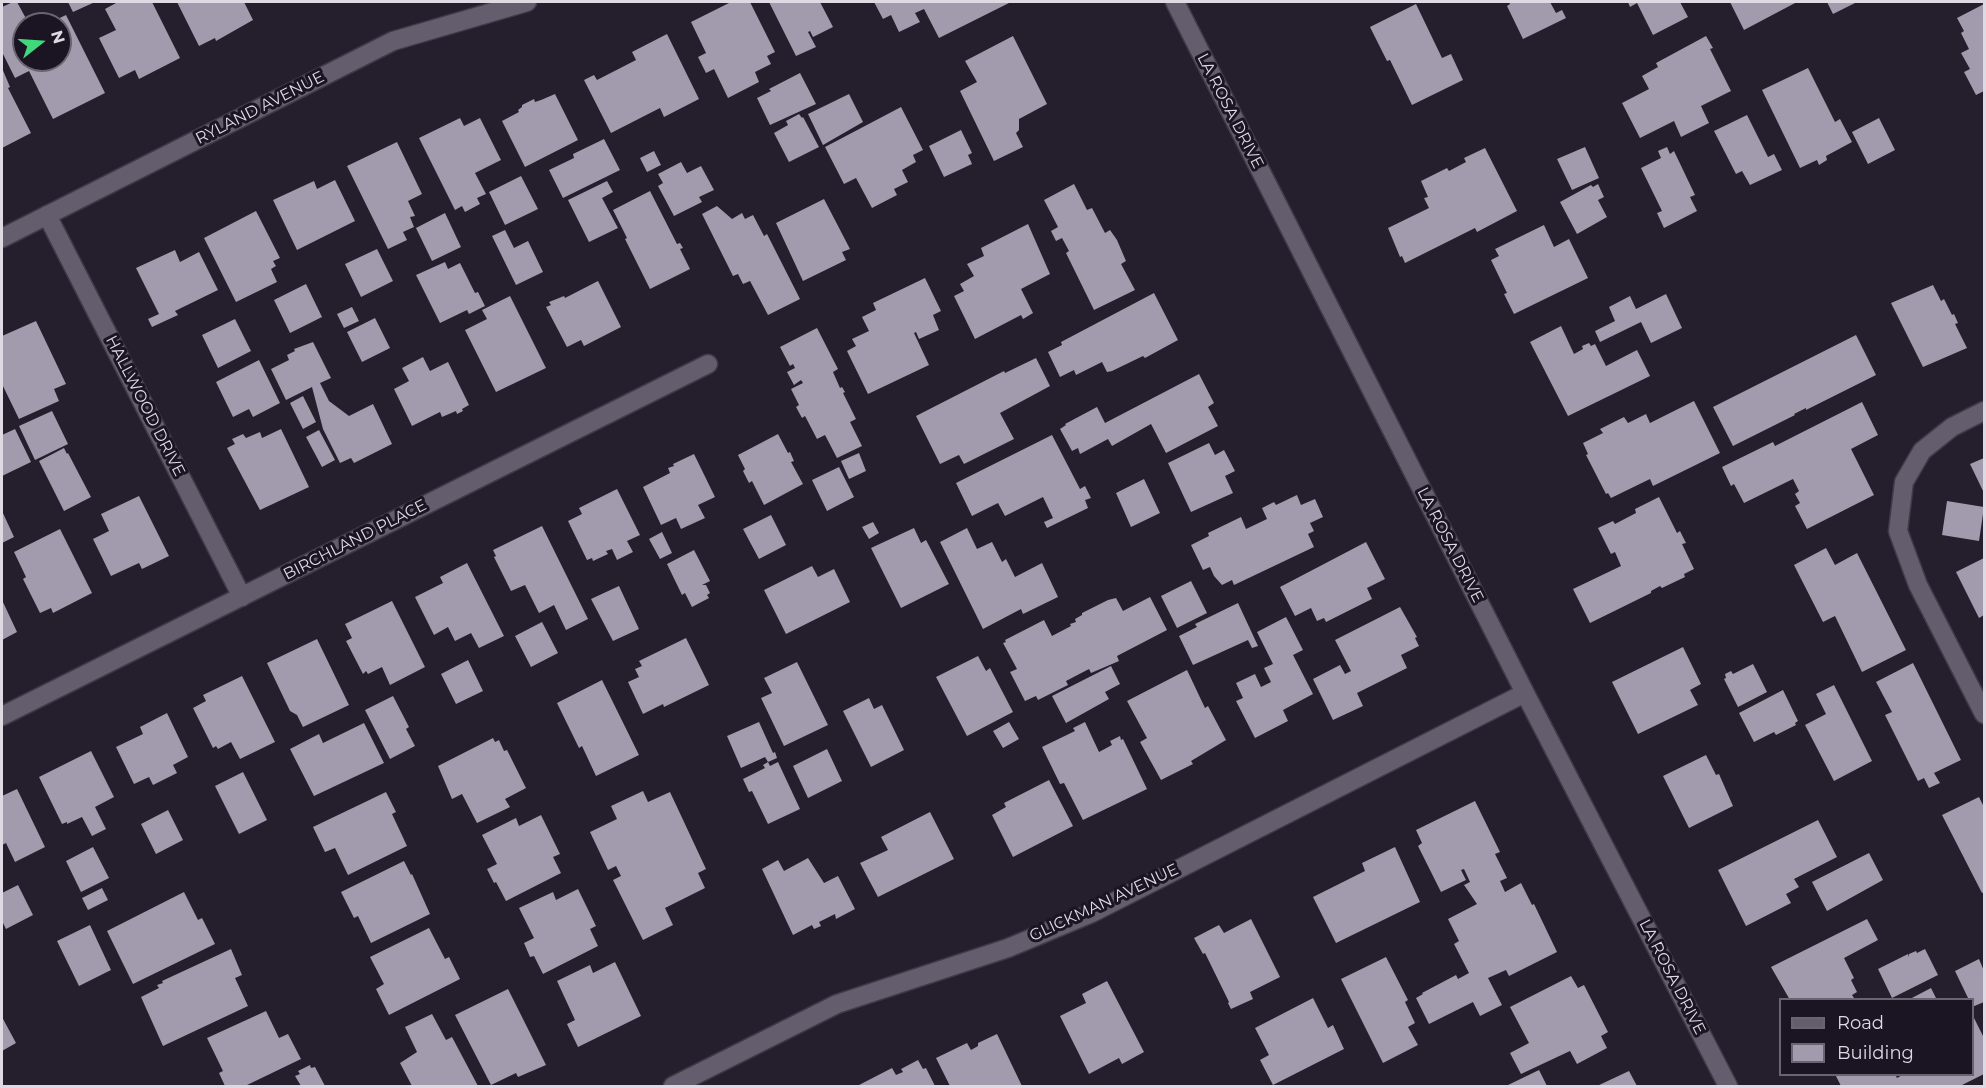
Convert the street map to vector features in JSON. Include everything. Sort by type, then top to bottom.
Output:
[{"type":"street","name":"RYLAND AVENUE","points":[[2,238],[393,41],[527,2]]},
{"type":"street","name":"LA ROSA DRIVE","points":[[1175,2],[1525,693],[1728,1086]]},
{"type":"street","name":"HALLWOOD DRIVE","points":[[47,215],[242,597]]},
{"type":"street","name":"BIRCHLAND PLACE","points":[[2,716],[708,363]]},
{"type":"street","points":[[1984,411],[1953,427],[1922,451],[1904,482],[1898,531],[1918,585],[1984,714]]},
{"type":"street","name":"GLICKMAN AVENUE","points":[[673,1086],[837,1004],[1008,948],[1092,913],[1525,693]]},
{"type":"building","points":[[17,2],[22,12],[12,12],[12,72],[2,52],[2,7]]},
{"type":"building","points":[[68,2],[95,2],[73,12]]},
{"type":"building","points":[[115,2],[152,2],[180,58],[139,79],[135,70],[119,78],[99,38],[116,30],[105,9]]},
{"type":"building","points":[[177,2],[244,2],[253,20],[216,41],[215,38],[199,46]]},
{"type":"building","points":[[731,2],[750,2],[775,52],[767,56],[771,64],[755,72],[759,82],[728,98],[714,69],[706,73],[698,57],[706,53],[691,22]]},
{"type":"building","points":[[769,2],[820,2],[833,27],[813,37],[810,31],[808,32],[816,47],[796,56]]},
{"type":"building","points":[[874,2],[1011,2],[939,38],[924,9],[915,13],[920,22],[899,32],[891,15],[883,19]]},
{"type":"building","points":[[1509,2],[1550,2],[1556,13],[1562,10],[1566,18],[1523,39],[1507,6]]},
{"type":"building","points":[[1628,2],[1680,2],[1688,17],[1653,35],[1637,3],[1630,7]]},
{"type":"building","points":[[1730,2],[1797,2],[1744,30]]},
{"type":"building","points":[[1827,2],[1857,2],[1833,14]]},
{"type":"building","points":[[1416,4],[1442,58],[1451,54],[1463,80],[1412,105],[1390,60],[1387,61],[1370,27]]},
{"type":"building","points":[[1984,4],[1984,91],[1976,95],[1964,72],[1970,69],[1961,53],[1969,49],[1961,33],[1964,31],[1957,18]]},
{"type":"building","points":[[72,27],[105,93],[53,119],[30,72],[72,72]]},
{"type":"building","points":[[667,34],[699,99],[664,117],[660,108],[611,133],[584,80],[594,75],[597,80],[636,60],[632,52]]},
{"type":"building","points":[[1013,36],[1047,104],[1019,119],[1019,130],[1016,133],[1023,147],[994,161],[960,91],[977,82],[965,61]]},
{"type":"building","points":[[1706,36],[1731,91],[1701,106],[1709,123],[1681,137],[1674,121],[1640,138],[1622,103],[1649,89],[1642,76],[1658,67],[1656,63]]},
{"type":"building","points":[[2,68],[10,87],[8,88],[31,133],[2,148]]},
{"type":"building","points":[[1808,68],[1835,122],[1840,119],[1852,142],[1826,156],[1827,160],[1819,165],[1817,160],[1800,168],[1762,90]]},
{"type":"building","points":[[12,72],[27,72],[15,78]]},
{"type":"building","points":[[800,73],[816,104],[770,125],[757,98]]},
{"type":"building","points":[[555,94],[578,140],[525,167],[502,121],[519,112],[522,105],[534,99],[535,102]]},
{"type":"building","points":[[849,94],[863,122],[823,145],[808,114]]},
{"type":"building","points":[[901,107],[923,150],[913,155],[916,162],[902,170],[908,182],[894,189],[897,195],[872,208],[856,178],[844,184],[825,147]]},
{"type":"building","points":[[799,114],[803,117],[819,147],[789,162],[774,133],[788,125],[786,121]]},
{"type":"building","points":[[1747,115],[1768,157],[1774,154],[1782,170],[1750,185],[1742,171],[1736,174],[1714,131]]},
{"type":"building","points":[[460,118],[464,126],[480,118],[501,160],[475,173],[486,194],[477,198],[480,204],[465,212],[462,206],[455,210],[419,138]]},
{"type":"building","points":[[1879,118],[1895,150],[1868,164],[1852,132]]},
{"type":"building","points":[[961,130],[972,153],[968,155],[972,164],[944,177],[929,146]]},
{"type":"building","points":[[604,139],[620,170],[563,198],[549,170],[574,158],[573,154]]},
{"type":"building","points":[[397,142],[422,194],[408,201],[415,216],[410,217],[414,227],[403,232],[407,240],[388,249],[347,166]]},
{"type":"building","points":[[1585,147],[1599,178],[1572,190],[1557,159]]},
{"type":"building","points":[[1667,147],[1670,154],[1674,151],[1695,195],[1690,197],[1697,211],[1664,228],[1657,213],[1662,211],[1641,168],[1661,158],[1658,151]]},
{"type":"building","points":[[1485,148],[1517,211],[1477,232],[1475,228],[1405,263],[1402,256],[1400,257],[1388,228],[1429,208],[1424,198],[1428,197],[1421,181],[1447,168],[1449,171],[1466,162],[1464,158]]},
{"type":"building","points":[[654,151],[661,165],[647,172],[640,158]]},
{"type":"building","points":[[681,162],[687,173],[701,166],[714,190],[699,197],[702,202],[674,216],[658,186],[663,183],[658,174]]},
{"type":"building","points":[[521,176],[538,209],[505,225],[489,192]]},
{"type":"building","points":[[335,180],[355,221],[297,250],[273,200],[314,181],[317,189]]},
{"type":"building","points":[[607,181],[613,192],[602,198],[618,228],[589,242],[568,200]]},
{"type":"building","points":[[1074,184],[1087,210],[1092,208],[1105,233],[1110,230],[1117,240],[1126,261],[1121,264],[1135,290],[1094,310],[1066,253],[1069,251],[1062,238],[1056,241],[1051,231],[1058,227],[1044,200]]},
{"type":"building","points":[[1598,184],[1604,197],[1598,200],[1607,217],[1577,234],[1560,202],[1591,185],[1593,187]]},
{"type":"building","points":[[650,191],[677,244],[680,243],[683,248],[680,249],[690,269],[650,289],[613,210]]},
{"type":"building","points":[[824,199],[850,249],[842,252],[846,260],[803,281],[776,223]]},
{"type":"building","points":[[717,206],[732,219],[742,213],[745,219],[753,215],[764,236],[767,234],[800,299],[768,315],[750,281],[743,284],[738,274],[733,276],[702,214]]},
{"type":"building","points":[[256,211],[280,258],[273,261],[276,266],[271,269],[277,282],[236,302],[204,238]]},
{"type":"building","points":[[445,213],[461,247],[432,261],[416,228]]},
{"type":"building","points":[[1028,224],[1050,274],[1021,289],[1033,313],[1023,319],[1021,315],[975,339],[954,296],[964,291],[960,284],[974,276],[967,264],[984,256],[981,248]]},
{"type":"building","points":[[1544,225],[1554,247],[1569,239],[1588,278],[1514,314],[1491,260],[1499,256],[1495,249]]},
{"type":"building","points":[[505,230],[514,248],[528,241],[543,272],[516,285],[492,236]]},
{"type":"building","points":[[377,249],[393,281],[361,297],[345,264]]},
{"type":"building","points":[[175,250],[180,262],[199,252],[218,290],[175,311],[178,315],[152,327],[148,319],[159,314],[136,268]]},
{"type":"building","points":[[445,262],[448,269],[460,263],[475,293],[478,292],[485,306],[469,314],[467,310],[440,323],[416,275]]},
{"type":"building","points":[[925,278],[941,311],[933,315],[939,330],[919,339],[916,332],[914,333],[929,365],[868,394],[847,351],[856,346],[852,339],[869,331],[862,317],[876,310],[873,303]]},
{"type":"building","points":[[598,281],[621,327],[584,346],[581,340],[567,347],[546,307],[551,305],[549,302],[564,296],[565,298]]},
{"type":"building","points":[[306,284],[322,317],[290,333],[274,300]]},
{"type":"building","points":[[1933,285],[1941,301],[1944,299],[1952,315],[1954,314],[1958,323],[1955,324],[1967,348],[1923,367],[1891,303]]},
{"type":"building","points":[[1154,293],[1178,340],[1145,358],[1143,356],[1112,371],[1107,372],[1102,362],[1076,375],[1074,370],[1060,377],[1048,352],[1062,345],[1061,342]]},
{"type":"building","points":[[1666,294],[1682,328],[1651,343],[1641,322],[1600,342],[1595,331],[1615,321],[1609,307],[1630,296],[1636,309]]},
{"type":"building","points":[[510,296],[546,368],[496,392],[465,330],[487,319],[482,310]]},
{"type":"building","points":[[352,307],[359,321],[344,328],[337,314]]},
{"type":"building","points":[[375,318],[390,348],[362,362],[347,332]]},
{"type":"building","points":[[235,319],[251,351],[218,368],[202,335]]},
{"type":"building","points":[[36,321],[66,384],[54,389],[59,401],[19,419],[2,384],[2,336]]},
{"type":"building","points":[[1561,326],[1574,354],[1583,349],[1582,346],[1589,343],[1591,346],[1595,344],[1606,366],[1637,350],[1650,376],[1568,416],[1530,342]]},
{"type":"building","points":[[817,328],[838,369],[833,372],[840,388],[842,387],[845,392],[843,393],[856,419],[850,422],[862,446],[837,458],[825,435],[817,439],[805,416],[802,418],[796,407],[799,405],[791,389],[803,383],[801,380],[794,385],[787,372],[795,368],[793,364],[790,366],[780,347]]},
{"type":"building","points":[[1856,335],[1876,375],[1733,446],[1713,407]]},
{"type":"building","points":[[313,342],[331,378],[320,383],[329,401],[349,416],[373,404],[392,444],[354,463],[351,458],[340,463],[323,429],[312,387],[286,400],[271,369],[289,360],[287,355],[295,351],[294,349]]},
{"type":"building","points":[[423,357],[430,371],[448,362],[469,405],[457,414],[456,411],[442,417],[440,412],[412,426],[394,389],[409,381],[402,368]]},
{"type":"building","points":[[1036,358],[1050,386],[1000,413],[1014,439],[964,464],[959,455],[940,464],[916,416],[1004,371],[1005,373]]},
{"type":"building","points":[[259,360],[280,403],[253,417],[249,409],[233,417],[216,382]]},
{"type":"building","points":[[1199,374],[1214,403],[1208,407],[1218,426],[1166,453],[1151,424],[1112,446],[1108,439],[1080,454],[1078,448],[1072,451],[1060,429],[1097,407],[1105,423]]},
{"type":"building","points":[[303,396],[316,422],[303,429],[290,403]]},
{"type":"building","points":[[1694,401],[1720,453],[1653,486],[1650,479],[1611,498],[1608,493],[1606,494],[1586,455],[1588,454],[1583,443],[1603,433],[1600,429],[1624,417],[1628,423],[1646,414],[1650,423]]},
{"type":"building","points":[[1862,402],[1878,435],[1851,449],[1874,495],[1807,529],[1795,506],[1800,503],[1795,494],[1799,491],[1793,479],[1744,503],[1734,484],[1731,486],[1722,467],[1773,442],[1775,446]]},
{"type":"building","points":[[52,411],[68,444],[35,460],[19,426]]},
{"type":"building","points":[[15,429],[31,462],[2,476],[2,435]]},
{"type":"building","points":[[281,429],[309,487],[260,510],[227,448],[235,444],[232,439],[243,434],[246,438],[260,432],[262,438]]},
{"type":"building","points":[[319,430],[335,460],[322,467],[306,437]]},
{"type":"building","points":[[778,434],[788,453],[790,452],[794,461],[791,462],[803,484],[764,505],[752,481],[749,483],[738,455]]},
{"type":"building","points":[[1052,435],[1080,489],[1085,486],[1091,498],[1085,500],[1088,508],[1047,528],[1044,522],[1053,518],[1043,497],[1005,516],[998,503],[972,516],[956,483]]},
{"type":"building","points":[[1209,443],[1215,455],[1224,450],[1235,471],[1225,476],[1233,493],[1191,512],[1168,463]]},
{"type":"building","points":[[64,448],[91,497],[64,511],[39,461]]},
{"type":"building","points":[[859,453],[866,471],[849,479],[841,461]]},
{"type":"building","points":[[694,454],[715,497],[698,505],[705,518],[681,529],[676,518],[661,525],[643,487],[670,473],[668,468],[674,466],[673,464]]},
{"type":"building","points":[[1984,458],[1984,493],[1970,464]]},
{"type":"building","points":[[839,467],[854,497],[827,511],[812,480]]},
{"type":"building","points":[[1144,479],[1160,513],[1131,527],[1116,493]]},
{"type":"building","points":[[617,489],[640,535],[627,541],[633,552],[617,560],[612,549],[606,551],[608,554],[593,561],[592,558],[587,560],[568,521],[582,514],[579,508]]},
{"type":"building","points":[[1297,495],[1301,505],[1315,499],[1323,517],[1310,523],[1314,531],[1308,534],[1314,547],[1234,585],[1232,580],[1222,585],[1210,567],[1203,570],[1191,545],[1209,536],[1208,533],[1241,517],[1246,529],[1267,519],[1262,508],[1274,502],[1276,505]]},
{"type":"building","points":[[139,496],[169,556],[142,569],[139,563],[111,576],[93,539],[109,531],[101,514]]},
{"type":"building","points":[[1659,497],[1677,533],[1680,531],[1686,543],[1682,544],[1694,569],[1684,574],[1685,577],[1662,588],[1660,586],[1651,593],[1590,623],[1573,589],[1621,566],[1615,552],[1611,554],[1598,528],[1613,521],[1615,524],[1636,513],[1635,509]]},
{"type":"building","points":[[1947,501],[1984,507],[1979,541],[1942,535]]},
{"type":"building","points":[[2,511],[14,537],[2,543]]},
{"type":"building","points":[[771,515],[786,545],[759,559],[743,529]]},
{"type":"building","points":[[873,522],[879,533],[869,539],[862,527]]},
{"type":"building","points":[[542,526],[588,619],[566,630],[554,605],[539,613],[525,585],[511,591],[494,557],[496,556],[493,550]]},
{"type":"building","points":[[914,528],[921,543],[926,540],[949,584],[901,608],[871,548]]},
{"type":"building","points":[[967,528],[977,549],[992,542],[1002,562],[1006,559],[1015,577],[1042,563],[1058,597],[1023,614],[1021,609],[983,629],[940,542]]},
{"type":"building","points":[[60,529],[92,593],[53,613],[51,608],[40,613],[23,579],[26,577],[14,552]]},
{"type":"building","points":[[662,532],[672,553],[660,559],[649,539]]},
{"type":"building","points":[[1366,542],[1385,579],[1367,588],[1372,599],[1326,622],[1324,618],[1317,621],[1311,608],[1295,616],[1280,587]]},
{"type":"building","points":[[1826,548],[1835,565],[1857,553],[1906,650],[1862,672],[1835,616],[1823,622],[1794,565]]},
{"type":"building","points":[[694,550],[710,581],[702,585],[706,585],[710,593],[707,595],[709,598],[692,607],[685,593],[682,595],[667,564]]},
{"type":"building","points":[[1984,558],[1984,615],[1979,618],[1956,572]]},
{"type":"building","points":[[467,563],[504,636],[479,648],[471,633],[455,641],[448,627],[434,635],[415,597],[443,583],[440,577]]},
{"type":"building","points":[[812,566],[818,577],[834,569],[850,602],[786,634],[764,590]]},
{"type":"building","points":[[1191,581],[1207,613],[1177,628],[1161,596]]},
{"type":"building","points":[[619,586],[639,629],[613,641],[591,599]]},
{"type":"building","points":[[1150,597],[1167,630],[1117,656],[1119,661],[1091,673],[1089,669],[1066,681],[1068,685],[1038,700],[1036,696],[1025,701],[1010,672],[1017,669],[1003,643],[1006,642],[1005,640],[1044,620],[1052,636],[1071,626],[1070,624],[1076,622],[1075,619],[1082,613],[1108,600],[1116,598],[1123,611]]},
{"type":"building","points":[[2,600],[17,632],[2,640]]},
{"type":"building","points":[[392,601],[425,667],[390,685],[382,667],[363,674],[346,641],[352,638],[345,624]]},
{"type":"building","points":[[1238,603],[1258,646],[1252,648],[1248,640],[1193,665],[1179,636],[1197,627],[1195,624]]},
{"type":"building","points":[[1400,607],[1417,637],[1415,638],[1419,646],[1401,655],[1407,668],[1357,693],[1363,706],[1333,720],[1313,679],[1340,665],[1345,674],[1351,671],[1335,640]]},
{"type":"building","points":[[1286,617],[1303,650],[1293,655],[1313,694],[1283,710],[1288,721],[1255,738],[1236,701],[1243,698],[1236,683],[1255,674],[1261,687],[1271,682],[1264,668],[1273,664],[1257,632]]},
{"type":"building","points":[[542,622],[558,653],[531,667],[515,636]]},
{"type":"building","points":[[686,638],[709,685],[664,707],[663,704],[643,714],[628,682],[639,677],[635,669],[642,666],[639,661]]},
{"type":"building","points":[[317,639],[349,705],[303,727],[297,715],[290,711],[267,663]]},
{"type":"building","points":[[1683,647],[1701,684],[1690,690],[1698,705],[1638,734],[1612,682]]},
{"type":"building","points":[[978,656],[986,671],[990,668],[1013,712],[967,736],[936,677]]},
{"type":"building","points":[[468,660],[483,691],[456,704],[441,674]]},
{"type":"building","points":[[797,662],[828,725],[784,746],[761,698],[772,693],[764,678]]},
{"type":"building","points":[[1913,663],[1961,760],[1934,773],[1940,783],[1929,788],[1924,778],[1918,781],[1885,715],[1892,712],[1876,682]]},
{"type":"building","points":[[1753,664],[1767,692],[1738,707],[1724,679],[1725,674],[1731,671],[1733,674]]},
{"type":"building","points":[[1111,666],[1120,684],[1105,692],[1109,699],[1066,723],[1052,696]]},
{"type":"building","points":[[1187,670],[1205,708],[1208,706],[1226,740],[1191,761],[1193,764],[1161,780],[1140,742],[1147,738],[1127,701]]},
{"type":"building","points":[[242,676],[275,742],[240,759],[231,742],[218,749],[216,746],[213,748],[193,708],[206,701],[203,695]]},
{"type":"building","points":[[602,680],[639,755],[596,776],[582,746],[579,748],[557,703]]},
{"type":"building","points":[[1834,685],[1872,761],[1834,781],[1805,725],[1826,714],[1816,694]]},
{"type":"building","points":[[1783,690],[1798,721],[1796,725],[1754,742],[1739,713]]},
{"type":"building","points":[[393,696],[409,727],[406,729],[415,746],[390,759],[365,710]]},
{"type":"building","points":[[869,698],[874,709],[882,705],[904,750],[871,767],[843,711]]},
{"type":"building","points":[[167,713],[188,757],[173,765],[177,773],[153,785],[149,777],[134,784],[116,747],[143,734],[140,727]]},
{"type":"building","points":[[759,722],[777,758],[768,762],[765,757],[741,768],[727,736]]},
{"type":"building","points":[[1009,722],[1019,739],[1003,748],[993,731]]},
{"type":"building","points":[[1085,722],[1099,752],[1112,745],[1110,741],[1120,736],[1121,740],[1123,739],[1147,789],[1083,820],[1064,783],[1060,784],[1042,747],[1075,731],[1073,728]]},
{"type":"building","points":[[364,723],[384,763],[314,796],[290,749],[319,734],[323,743]]},
{"type":"building","points":[[493,738],[495,742],[499,740],[504,751],[507,750],[526,788],[505,799],[510,807],[477,823],[462,794],[452,799],[438,766]]},
{"type":"building","points":[[827,749],[842,781],[808,798],[793,766]]},
{"type":"building","points":[[91,751],[114,797],[95,807],[106,829],[92,836],[82,817],[62,824],[39,777]]},
{"type":"building","points":[[1706,755],[1716,775],[1719,774],[1733,806],[1689,828],[1663,776]]},
{"type":"building","points":[[768,762],[770,766],[778,762],[800,809],[768,824],[752,791],[749,792],[743,779],[765,768],[763,765]]},
{"type":"building","points":[[243,772],[267,820],[239,834],[215,786]]},
{"type":"building","points":[[1049,780],[1073,826],[1013,857],[992,815],[1006,807],[1004,803]]},
{"type":"building","points":[[17,789],[45,847],[15,862],[6,843],[2,845],[2,796]]},
{"type":"building","points":[[643,791],[648,802],[670,792],[706,869],[698,873],[705,888],[665,908],[673,925],[643,940],[613,880],[621,876],[616,866],[608,870],[590,832],[617,819],[611,806]]},
{"type":"building","points":[[386,792],[396,812],[392,814],[407,846],[348,875],[335,848],[325,852],[313,827]]},
{"type":"building","points":[[1979,797],[1984,807],[1984,892],[1982,893],[1942,815]]},
{"type":"building","points":[[1475,801],[1500,852],[1495,854],[1507,878],[1500,881],[1505,892],[1521,883],[1532,905],[1534,904],[1557,952],[1509,976],[1506,970],[1488,978],[1502,1005],[1480,1016],[1473,1002],[1429,1024],[1416,998],[1456,975],[1458,979],[1469,973],[1454,944],[1459,941],[1448,919],[1477,904],[1464,885],[1470,882],[1464,869],[1461,870],[1466,880],[1441,892],[1418,846],[1422,843],[1416,830]]},
{"type":"building","points":[[168,810],[183,840],[156,854],[141,824]]},
{"type":"building","points":[[930,812],[954,859],[878,897],[860,863],[888,850],[881,837]]},
{"type":"building","points":[[541,815],[560,854],[553,857],[561,873],[506,901],[487,869],[497,864],[482,835],[516,818],[519,826]]},
{"type":"building","points":[[1818,820],[1837,857],[1794,879],[1799,887],[1786,894],[1791,903],[1746,926],[1718,870]]},
{"type":"building","points":[[93,847],[109,878],[81,892],[66,861]]},
{"type":"building","points":[[1395,847],[1420,902],[1336,943],[1313,897],[1365,871],[1362,863]]},
{"type":"building","points":[[1869,853],[1883,880],[1827,911],[1812,882]]},
{"type":"building","points":[[808,858],[824,883],[838,876],[855,909],[836,919],[835,914],[819,922],[821,926],[814,929],[812,925],[793,935],[762,869],[778,860],[784,871]]},
{"type":"building","points":[[404,861],[430,914],[371,943],[358,916],[354,918],[341,892]]},
{"type":"building","points":[[18,885],[33,915],[6,929],[2,921],[2,893]]},
{"type":"building","points":[[102,888],[108,900],[88,910],[82,898]]},
{"type":"building","points":[[578,889],[596,926],[590,929],[598,946],[543,974],[534,956],[530,957],[524,943],[534,938],[519,908],[553,892],[556,900]]},
{"type":"building","points":[[184,892],[198,920],[202,918],[215,944],[133,984],[107,931]]},
{"type":"building","points":[[1251,919],[1280,977],[1250,992],[1253,999],[1231,1009],[1205,953],[1203,954],[1194,938],[1219,925],[1224,933]]},
{"type":"building","points":[[1867,919],[1878,940],[1844,958],[1854,978],[1851,980],[1857,992],[1852,995],[1854,998],[1789,998],[1771,967]]},
{"type":"building","points":[[90,925],[111,970],[79,986],[57,941]]},
{"type":"building","points":[[429,928],[445,959],[449,957],[460,979],[389,1015],[376,989],[384,984],[370,957]]},
{"type":"building","points":[[231,949],[242,975],[235,978],[248,1006],[163,1046],[141,997],[159,988],[157,985],[163,983],[162,981]]},
{"type":"building","points":[[1925,949],[1938,975],[1892,998],[1878,969],[1908,954],[1909,957],[1909,954]]},
{"type":"building","points":[[1386,957],[1408,1000],[1405,1002],[1415,1023],[1408,1027],[1418,1045],[1383,1063],[1341,979]]},
{"type":"building","points":[[1979,959],[1984,971],[1984,1002],[1974,1006],[1974,998],[1968,998],[1955,971]]},
{"type":"building","points":[[615,962],[641,1016],[578,1047],[567,1024],[575,1020],[557,981],[590,965],[593,973]]},
{"type":"building","points":[[1571,976],[1578,988],[1584,985],[1608,1032],[1601,1036],[1607,1048],[1577,1064],[1570,1051],[1521,1074],[1510,1053],[1529,1043],[1510,1007]]},
{"type":"building","points":[[1107,981],[1144,1052],[1122,1064],[1119,1058],[1089,1074],[1060,1016],[1086,1003],[1082,994]]},
{"type":"building","points":[[1931,988],[1936,998],[1912,998]]},
{"type":"building","points":[[508,989],[546,1065],[518,1077],[516,1073],[491,1085],[455,1015]]},
{"type":"building","points":[[1313,998],[1328,1028],[1333,1025],[1344,1049],[1273,1085],[1260,1060],[1269,1055],[1255,1028]]},
{"type":"building","points":[[266,1011],[279,1038],[288,1034],[301,1059],[245,1086],[225,1086],[219,1073],[223,1071],[207,1038]]},
{"type":"building","points":[[432,1014],[446,1040],[452,1037],[478,1086],[412,1086],[400,1063],[417,1052],[405,1027]]},
{"type":"building","points":[[2,1017],[16,1043],[2,1051]]},
{"type":"building","points":[[1974,1018],[1984,1038],[1984,1074],[1960,1086],[1841,1086],[1836,1076],[1896,1076],[1897,1078],[1900,1076],[1974,1076]]},
{"type":"building","points":[[997,1034],[1022,1086],[950,1086],[936,1058],[967,1043],[971,1050],[978,1046],[978,1043]]},
{"type":"building","points":[[918,1060],[923,1069],[926,1068],[935,1086],[859,1085],[892,1068],[896,1075],[903,1072],[901,1069]]},
{"type":"building","points":[[310,1065],[311,1068],[315,1067],[325,1086],[301,1086],[295,1076],[300,1074],[298,1071]]},
{"type":"building","points":[[1539,1070],[1547,1086],[1506,1086]]},
{"type":"building","points":[[1629,1071],[1637,1086],[1597,1086]]}]
